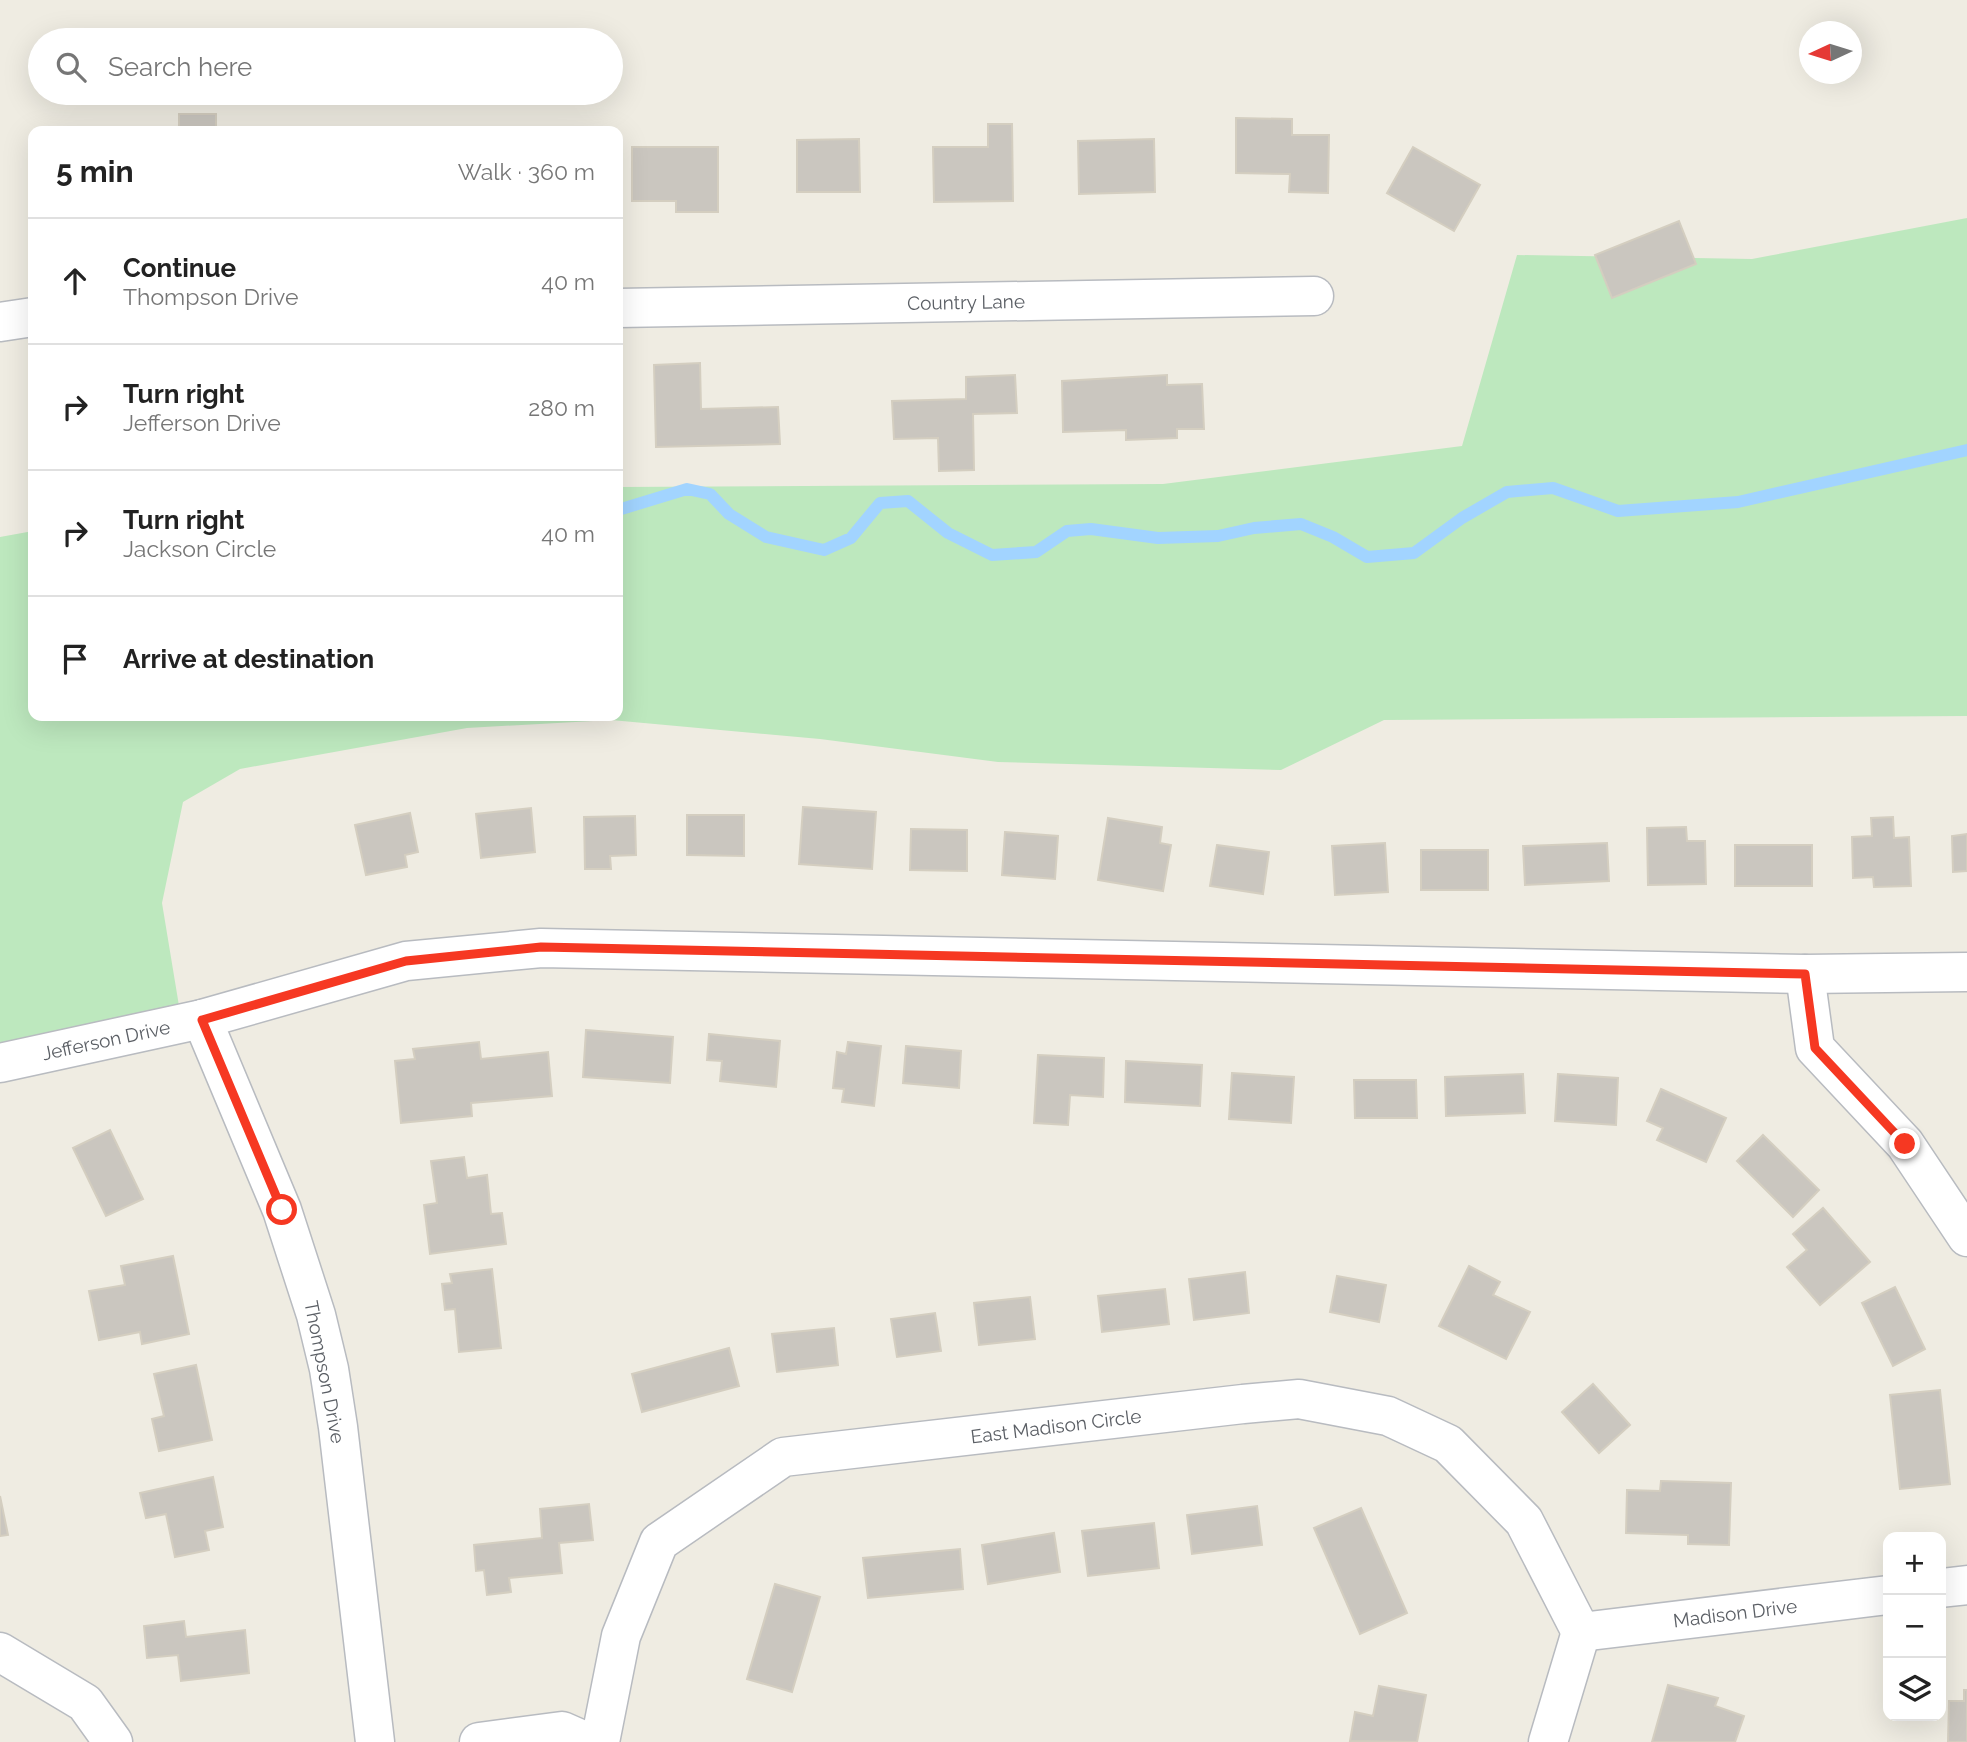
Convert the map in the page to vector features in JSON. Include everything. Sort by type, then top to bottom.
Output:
[{"type":"street","name":"Country Lane","points":[[623,308],[1314,296]]},
{"type":"street","points":[[0,322],[28,318]]},
{"type":"street","name":"Jefferson Drive","points":[[0,1063],[202,1020],[406,961],[541,947],[1805,974],[1967,972]]},
{"type":"street","points":[[1805,974],[1815,1048],[1905,1144],[1967,1237]]},
{"type":"street","name":"Thompson Drive","points":[[202,1020],[282,1210],[316,1315],[338,1427],[375,1742]]},
{"type":"street","name":"East Madison Circle","points":[[600,1742],[621,1636],[659,1542],[783,1457],[1243,1404],[1299,1399],[1312,1401],[1388,1416],[1448,1444],[1524,1521],[1581,1632]]},
{"type":"street","points":[[1946,1587],[1967,1585]]},
{"type":"street","name":"Madison Drive","points":[[1581,1632],[1883,1596]]},
{"type":"street","points":[[1548,1742],[1581,1632]]},
{"type":"street","points":[[0,1652],[85,1703],[113,1742]]},
{"type":"street","points":[[479,1742],[562,1731],[587,1742]]},
{"type":"green space","points":[[1967,218],[1967,716],[1384,720],[1281,770],[998,762],[820,739],[622,721],[623,487],[1163,484],[1462,446],[1517,255],[1752,259]]},
{"type":"green space","points":[[28,532],[28,721],[593,721],[467,728],[240,769],[183,802],[162,903],[182,1024],[0,1063],[0,537]]},
{"type":"building","points":[[179,114],[216,114],[216,126],[179,126]]},
{"type":"building","points":[[1236,118],[1292,119],[1292,135],[1329,135],[1328,193],[1289,192],[1290,174],[1236,173]]},
{"type":"building","points":[[988,124],[1012,124],[1013,201],[934,202],[933,147],[988,147]]},
{"type":"building","points":[[859,139],[860,192],[797,192],[797,140]]},
{"type":"building","points":[[1154,139],[1155,192],[1079,194],[1078,141]]},
{"type":"building","points":[[632,147],[718,147],[718,212],[676,212],[676,201],[632,201]]},
{"type":"building","points":[[1413,147],[1480,185],[1454,231],[1387,193]]},
{"type":"building","points":[[1679,221],[1696,264],[1612,298],[1595,255]]},
{"type":"building","points":[[700,363],[701,409],[778,407],[780,444],[656,447],[654,365]]},
{"type":"building","points":[[1015,375],[1017,413],[973,414],[974,470],[939,471],[938,438],[894,439],[892,401],[966,399],[966,377]]},
{"type":"building","points":[[1167,375],[1167,385],[1202,384],[1204,429],[1177,429],[1177,438],[1126,440],[1126,430],[1063,432],[1062,381]]},
{"type":"building","points":[[803,807],[876,812],[872,869],[799,864]]},
{"type":"building","points":[[531,808],[535,852],[481,858],[476,814]]},
{"type":"building","points":[[410,813],[418,852],[405,855],[407,867],[366,875],[355,825]]},
{"type":"building","points":[[687,815],[744,815],[744,856],[687,855]]},
{"type":"building","points":[[635,816],[636,855],[610,856],[611,869],[585,869],[584,817]]},
{"type":"building","points":[[1893,817],[1894,838],[1909,837],[1911,886],[1874,887],[1873,877],[1853,878],[1852,837],[1872,836],[1871,818]]},
{"type":"building","points":[[1108,818],[1162,827],[1160,843],[1171,845],[1163,891],[1098,880]]},
{"type":"building","points":[[1686,827],[1687,841],[1705,841],[1706,884],[1648,885],[1647,828]]},
{"type":"building","points":[[911,829],[967,830],[967,871],[910,870]]},
{"type":"building","points":[[1005,832],[1058,836],[1055,879],[1002,875]]},
{"type":"building","points":[[1967,834],[1967,871],[1953,872],[1952,836]]},
{"type":"building","points":[[1385,843],[1388,892],[1335,895],[1332,846]]},
{"type":"building","points":[[1607,843],[1609,881],[1525,885],[1523,846]]},
{"type":"building","points":[[1217,845],[1269,852],[1263,894],[1210,886]]},
{"type":"building","points":[[1735,845],[1812,845],[1812,886],[1735,886]]},
{"type":"building","points":[[1421,850],[1488,850],[1488,890],[1421,890]]},
{"type":"building","points":[[586,1030],[673,1037],[670,1083],[583,1077]]},
{"type":"building","points":[[709,1034],[780,1041],[776,1087],[720,1081],[722,1061],[707,1060]]},
{"type":"building","points":[[479,1042],[481,1059],[548,1052],[552,1096],[471,1103],[472,1116],[401,1123],[395,1061],[415,1059],[413,1049]]},
{"type":"building","points":[[848,1042],[881,1046],[874,1106],[842,1102],[844,1089],[833,1088],[837,1052],[846,1054]]},
{"type":"building","points":[[906,1046],[961,1051],[959,1088],[903,1083]]},
{"type":"building","points":[[1038,1055],[1104,1058],[1103,1097],[1070,1095],[1068,1125],[1034,1123]]},
{"type":"building","points":[[1126,1061],[1202,1065],[1200,1106],[1125,1102]]},
{"type":"building","points":[[1232,1073],[1294,1077],[1291,1123],[1229,1119]]},
{"type":"building","points":[[1523,1074],[1525,1113],[1446,1116],[1445,1077]]},
{"type":"building","points":[[1558,1074],[1618,1078],[1616,1125],[1555,1121]]},
{"type":"building","points":[[1354,1080],[1416,1080],[1417,1118],[1355,1118]]},
{"type":"building","points":[[1661,1089],[1726,1118],[1706,1162],[1657,1140],[1663,1128],[1647,1121]]},
{"type":"building","points":[[110,1130],[143,1199],[106,1216],[73,1148]]},
{"type":"building","points":[[1763,1135],[1819,1190],[1793,1217],[1737,1161]]},
{"type":"building","points":[[464,1157],[467,1178],[487,1175],[491,1214],[502,1213],[506,1244],[430,1254],[424,1205],[437,1203],[431,1161]]},
{"type":"building","points":[[1823,1208],[1870,1262],[1820,1305],[1787,1267],[1807,1250],[1793,1234]]},
{"type":"building","points":[[173,1256],[189,1334],[142,1344],[140,1332],[99,1340],[89,1291],[125,1285],[121,1266]]},
{"type":"building","points":[[1469,1266],[1500,1282],[1493,1295],[1530,1312],[1506,1359],[1439,1326]]},
{"type":"building","points":[[492,1269],[501,1348],[459,1352],[455,1309],[445,1310],[442,1284],[452,1283],[450,1274]]},
{"type":"building","points":[[1245,1272],[1249,1313],[1194,1320],[1189,1279]]},
{"type":"building","points":[[1337,1276],[1386,1285],[1379,1322],[1330,1312]]},
{"type":"building","points":[[1895,1287],[1925,1349],[1893,1366],[1862,1303]]},
{"type":"building","points":[[1165,1289],[1169,1324],[1102,1332],[1098,1296]]},
{"type":"building","points":[[1030,1297],[1035,1339],[979,1345],[974,1303]]},
{"type":"building","points":[[935,1313],[941,1351],[897,1357],[891,1319]]},
{"type":"building","points":[[834,1328],[838,1365],[777,1372],[772,1334]]},
{"type":"building","points":[[729,1348],[739,1386],[642,1412],[632,1374]]},
{"type":"building","points":[[196,1365],[212,1440],[159,1451],[152,1419],[164,1416],[154,1374]]},
{"type":"building","points":[[1593,1384],[1630,1425],[1599,1453],[1562,1412]]},
{"type":"building","points":[[1940,1390],[1950,1484],[1900,1489],[1890,1395]]},
{"type":"building","points":[[213,1477],[223,1527],[205,1531],[209,1550],[175,1557],[166,1514],[146,1518],[140,1493]]},
{"type":"building","points":[[1661,1481],[1731,1483],[1729,1545],[1688,1544],[1688,1535],[1626,1533],[1627,1490],[1660,1491]]},
{"type":"building","points":[[0,1496],[8,1535],[0,1536]]},
{"type":"building","points":[[589,1504],[593,1540],[559,1543],[562,1573],[509,1578],[511,1592],[487,1595],[484,1570],[476,1571],[474,1545],[542,1538],[540,1509]]},
{"type":"building","points":[[1257,1506],[1262,1545],[1192,1554],[1187,1515]]},
{"type":"building","points":[[1361,1508],[1407,1613],[1360,1634],[1314,1528]]},
{"type":"building","points":[[1154,1523],[1159,1568],[1088,1576],[1082,1531]]},
{"type":"building","points":[[1054,1533],[1060,1572],[988,1584],[982,1545]]},
{"type":"building","points":[[960,1549],[963,1589],[868,1598],[863,1558]]},
{"type":"building","points":[[775,1584],[820,1597],[792,1692],[747,1679]]},
{"type":"building","points":[[184,1621],[186,1637],[245,1630],[249,1673],[181,1681],[178,1655],[147,1658],[144,1626]]},
{"type":"building","points":[[1668,1685],[1718,1698],[1715,1706],[1744,1716],[1735,1742],[1652,1742]]},
{"type":"building","points":[[1379,1686],[1426,1695],[1417,1742],[1350,1741],[1355,1712],[1373,1716]]},
{"type":"building","points":[[1964,1690],[1967,1690],[1967,1742],[1948,1742],[1949,1701],[1964,1701]]},
{"type":"waterway","points":[[623,508],[687,489],[710,494],[729,514],[766,537],[824,550],[851,538],[880,503],[908,501],[948,533],[992,555],[1036,552],[1067,531],[1091,529],[1158,538],[1218,536],[1254,528],[1301,524],[1333,537],[1367,557],[1414,553],[1462,518],[1507,492],[1553,488],[1618,511],[1738,502],[1967,450]]},
{"type":"route","points":[[282,1210],[202,1020],[406,961],[541,947],[1805,974],[1815,1048],[1905,1144]]}]
